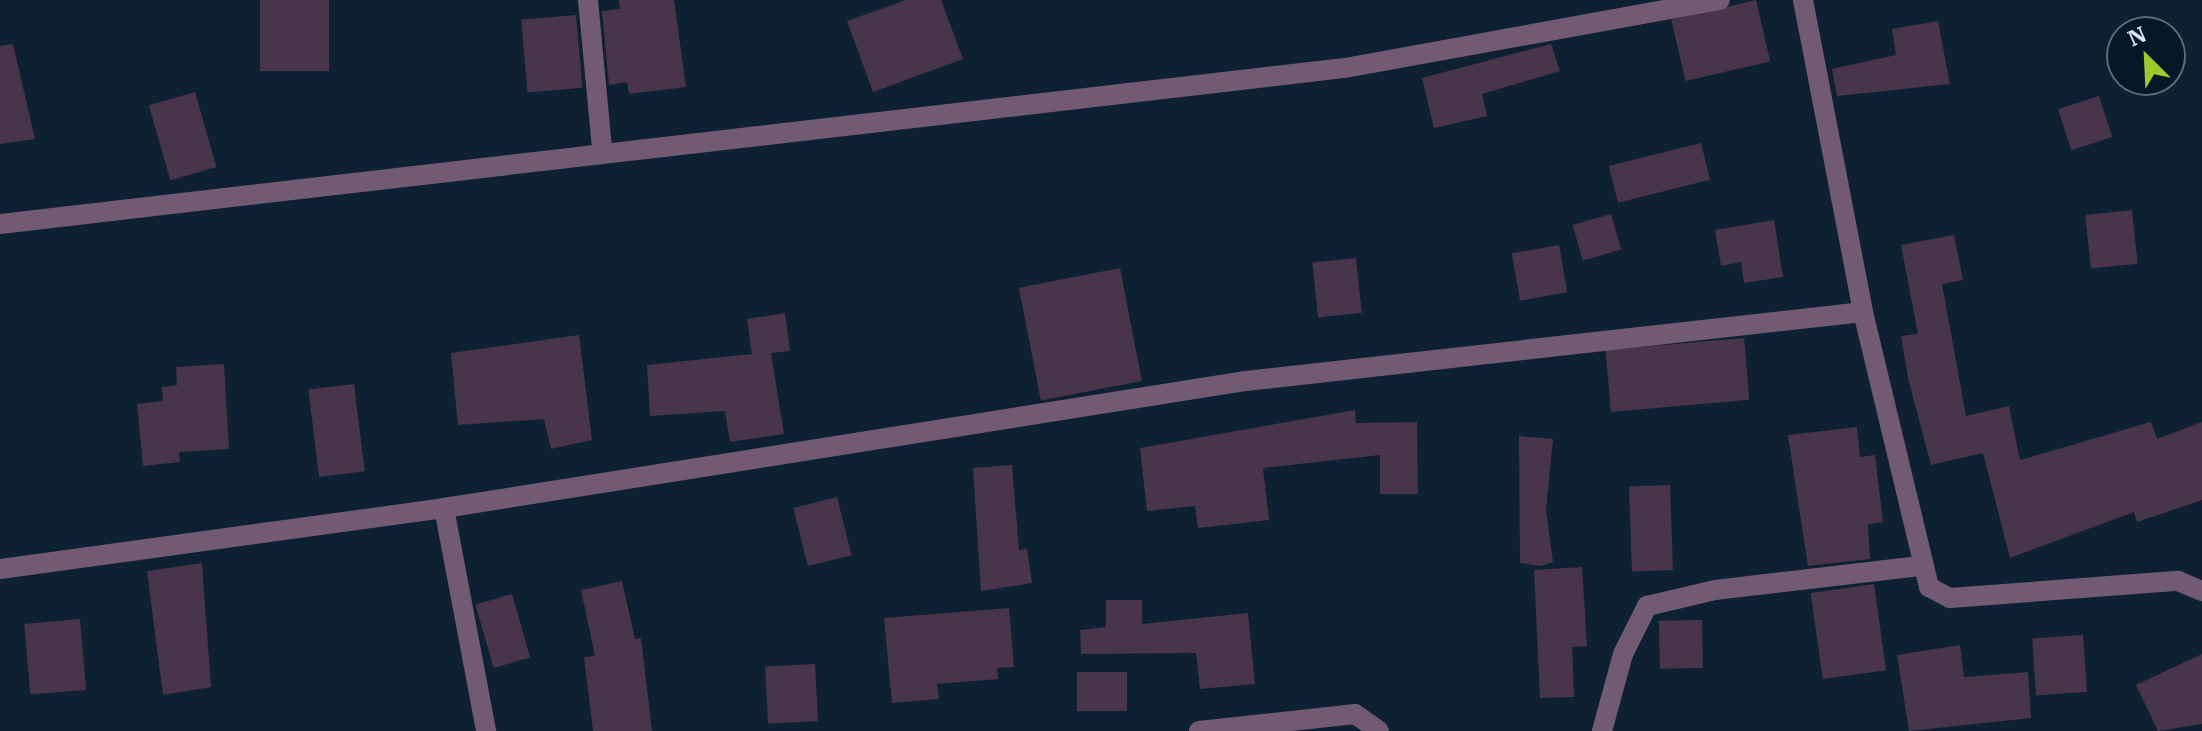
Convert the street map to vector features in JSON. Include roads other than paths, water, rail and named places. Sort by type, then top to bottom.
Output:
[{"type":"street","points":[[588,0],[602,149]]},
{"type":"street","points":[[0,224],[602,149],[1345,68],[1720,0]]},
{"type":"street","points":[[1803,0],[1863,312],[1918,566],[1929,587],[1950,598],[2178,581],[2202,591]]},
{"type":"street","points":[[0,569],[444,508],[1246,381],[1863,312]]},
{"type":"street","points":[[444,508],[486,731]]},
{"type":"street","points":[[1602,731],[1623,654],[1647,606],[1715,590],[1918,566]]},
{"type":"street","points":[[1199,731],[1355,714],[1379,731]]}]
